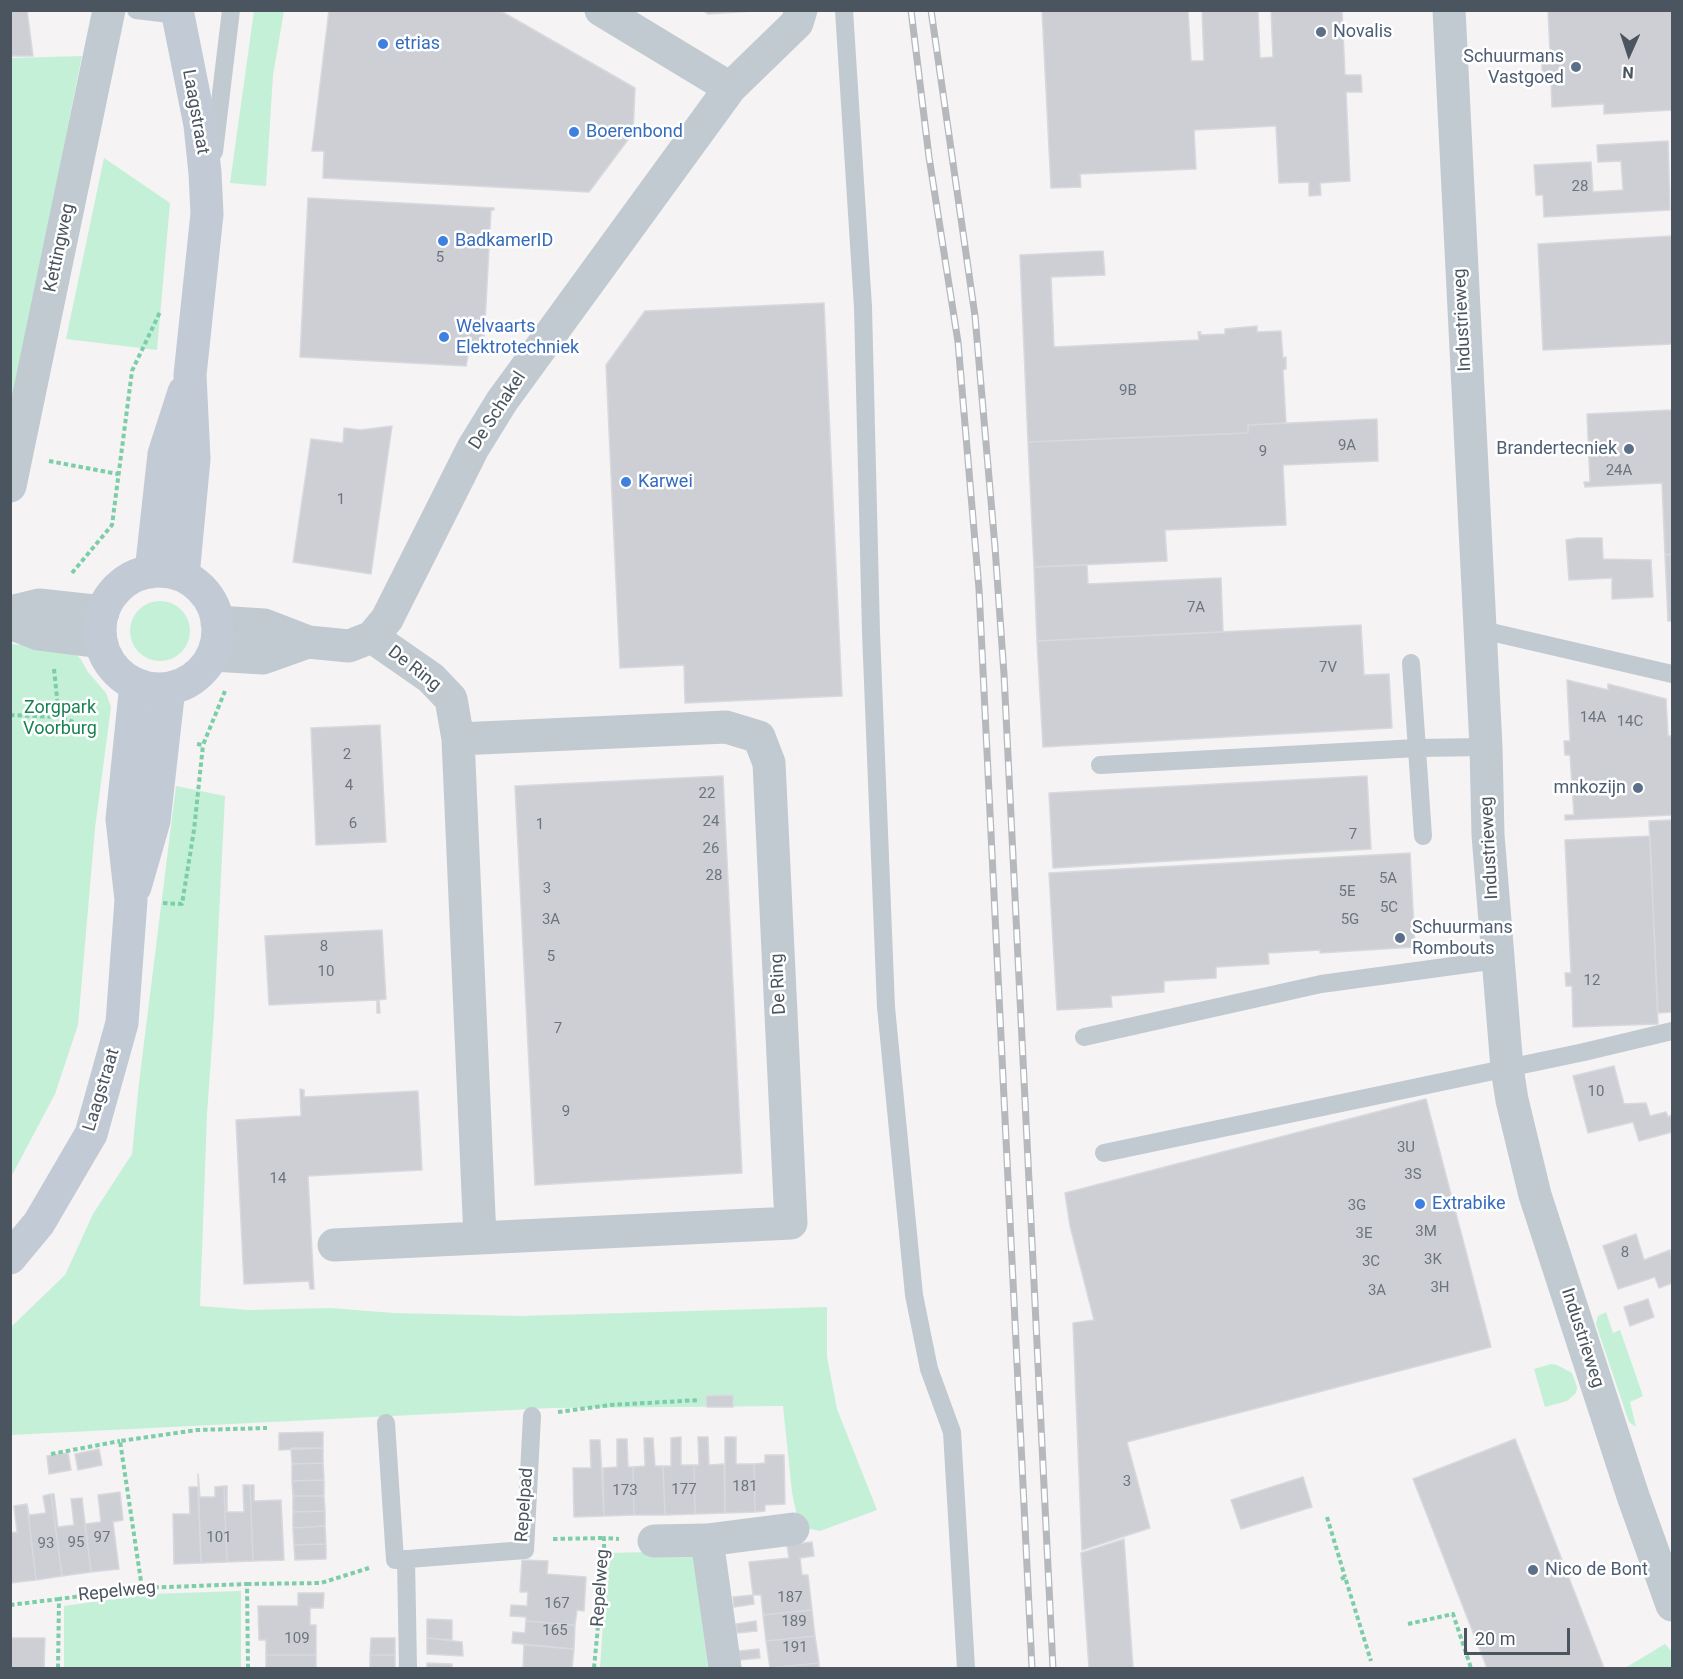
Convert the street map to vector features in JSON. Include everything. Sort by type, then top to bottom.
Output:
[{"type":"main road","name":"Laagstraat","points":[[178,13],[200,125],[206,173],[207,214],[190,375],[194,459],[183,576]]},
{"type":"main road","name":"Laagstraat","points":[[151,572],[164,454],[190,375]]},
{"type":"main road","points":[[151,572],[183,576],[194,583],[213,607],[218,635],[213,655],[198,674],[181,685],[153,689],[136,684],[113,667],[102,627],[107,602],[119,587],[131,578],[151,572]]},
{"type":"main road","name":"Laagstraat","points":[[10,1258],[39,1223],[91,1134],[122,1023],[131,900],[122,819],[136,684]]},
{"type":"main road","name":"Laagstraat","points":[[131,900],[154,821],[169,688]]},
{"type":"street","name":"Kettingweg","points":[[13,471],[109,10]]},
{"type":"street","points":[[601,10],[730,88]]},
{"type":"street","name":"De Schakel","points":[[372,637],[387,619],[473,447],[502,401],[730,88],[797,23],[801,10]]},
{"type":"street","name":"Industrieweg","points":[[1449,10],[1478,629],[1486,747],[1488,835],[1507,1068],[1534,1195],[1633,1496],[1672,1605]]},
{"type":"street","points":[[10,612],[39,605],[57,606],[102,627]]},
{"type":"street","points":[[217,622],[264,625],[308,642],[349,646],[372,637]]},
{"type":"street","points":[[10,623],[38,634],[102,627]]},
{"type":"street","name":"De Ring","points":[[372,637],[431,678],[451,699],[458,740],[480,1238]]},
{"type":"street","points":[[213,655],[263,658],[308,642]]},
{"type":"street","name":"De Ring","points":[[334,1245],[791,1223],[769,763],[759,737],[726,727],[458,740]]},
{"type":"street","points":[[654,1540],[707,1540],[793,1529]]},
{"type":"street","points":[[707,1540],[725,1668]]},
{"type":"lane","points":[[136,10],[178,13]]},
{"type":"lane","name":"Laagstraat","points":[[207,214],[231,10]]},
{"type":"lane","points":[[844,10],[863,307],[871,632],[886,1007],[914,1295],[929,1369],[952,1432],[966,1668]]},
{"type":"lane","points":[[1478,629],[1672,674]]},
{"type":"lane","points":[[1411,663],[1423,836]]},
{"type":"lane","points":[[1100,765],[1417,748],[1486,747]]},
{"type":"lane","points":[[1083,1037],[1337,981],[1497,960]]},
{"type":"lane","points":[[1104,1153],[1672,1031]]},
{"type":"lane","name":"Repelpad","points":[[401,1559],[525,1550],[531,1420]]},
{"type":"lane","points":[[386,1423],[401,1559],[408,1668]]},
{"type":"path","points":[[57,606],[61,586],[112,525],[132,371],[162,308]]},
{"type":"path","points":[[13,471],[118,474]]},
{"type":"path","points":[[531,1420],[563,1410],[700,1400]]},
{"type":"path","points":[[51,1454],[197,1430],[267,1428]]},
{"type":"path","points":[[120,1441],[142,1588]]},
{"type":"path","points":[[1327,1517],[1343,1578],[1371,1661]]},
{"type":"path","points":[[525,1539],[604,1538]]},
{"type":"path","name":"Repelweg","points":[[594,1668],[604,1563],[604,1538],[654,1540]]},
{"type":"path","name":"Repelweg","points":[[10,1605],[142,1588],[321,1583],[401,1559]]},
{"type":"path","points":[[247,1584],[248,1668]]},
{"type":"path","name":"Repelweg","points":[[58,1668],[59,1599]]},
{"type":"path","points":[[1408,1624],[1453,1614],[1471,1668]]},
{"type":"green space","points":[[254,11],[284,11],[273,75],[266,186],[230,183]]},
{"type":"green space","points":[[82,56],[11,411],[11,58]]},
{"type":"green space","points":[[104,158],[170,203],[157,350],[66,339]]},
{"type":"green space","points":[[154,601],[166,601],[177,606],[185,614],[190,631],[188,643],[177,656],[166,661],[154,661],[143,656],[135,648],[130,637],[130,625],[135,614],[143,606]]},
{"type":"green space","name":"Zorgpark Voorburg","points":[[11,644],[70,649],[80,658],[88,672],[106,693],[111,707],[95,828],[78,1025],[55,1094],[11,1177]]},
{"type":"green space","points":[[176,786],[225,796],[207,1114],[200,1306],[248,1310],[331,1308],[393,1313],[521,1316],[827,1307],[827,1357],[837,1409],[877,1510],[820,1531],[799,1526],[792,1492],[783,1406],[552,1408],[11,1435],[11,1327],[65,1275],[93,1214],[132,1154]]},
{"type":"green space","points":[[1606,1312],[1613,1333],[1620,1330],[1643,1396],[1630,1402],[1636,1427],[1629,1422],[1596,1324],[1598,1316]]},
{"type":"green space","points":[[1551,1364],[1572,1373],[1577,1387],[1576,1393],[1567,1401],[1545,1407],[1534,1369]]},
{"type":"green space","points":[[693,1551],[708,1668],[600,1668],[608,1553]]},
{"type":"green space","points":[[241,1591],[241,1668],[64,1668],[64,1606],[150,1594]]},
{"type":"green space","points":[[1665,1644],[1672,1652],[1672,1668],[1625,1668]]},
{"type":"building","points":[[10,10],[27,10],[33,56],[10,56]]},
{"type":"building","points":[[329,10],[499,10],[635,88],[633,133],[589,192],[323,178],[324,151],[312,151]]},
{"type":"building","points":[[702,10],[754,10],[754,11],[708,14]]},
{"type":"building","points":[[1042,10],[1188,10],[1191,61],[1204,61],[1202,10],[1258,10],[1260,58],[1273,57],[1271,10],[1342,10],[1345,75],[1361,75],[1362,92],[1346,92],[1350,181],[1320,183],[1321,195],[1309,196],[1309,182],[1279,183],[1276,126],[1194,130],[1196,169],[1080,174],[1081,187],[1051,188]]},
{"type":"building","points":[[1548,10],[1672,10],[1672,110],[1604,114],[1604,104],[1552,107],[1551,81],[1543,82],[1541,53],[1550,52]]},
{"type":"building","points":[[1668,141],[1670,210],[1544,217],[1543,195],[1536,195],[1534,165],[1591,162],[1593,192],[1623,190],[1621,161],[1598,162],[1597,145]]},
{"type":"building","points":[[308,198],[494,208],[491,210],[484,342],[470,346],[466,366],[300,357]]},
{"type":"building","points":[[1672,236],[1672,344],[1543,350],[1538,244]]},
{"type":"building","points":[[1103,251],[1105,275],[1051,277],[1054,347],[1199,340],[1198,332],[1201,332],[1200,335],[1225,334],[1225,329],[1257,326],[1257,332],[1281,331],[1283,358],[1286,357],[1286,369],[1283,370],[1286,423],[1248,425],[1248,433],[1028,442],[1020,255]]},
{"type":"building","points":[[824,303],[842,696],[685,703],[684,665],[620,668],[606,365],[645,311]]},
{"type":"building","points":[[1672,410],[1672,554],[1665,555],[1662,483],[1585,487],[1584,482],[1590,482],[1587,414]]},
{"type":"building","points":[[1377,419],[1378,461],[1283,465],[1286,525],[1165,530],[1167,561],[1034,567],[1028,442],[1248,433],[1248,425]]},
{"type":"building","points":[[392,426],[371,574],[293,562],[311,439],[343,443],[344,428],[361,430]]},
{"type":"building","points":[[1602,538],[1603,559],[1651,560],[1653,597],[1612,599],[1612,578],[1569,580],[1566,540]]},
{"type":"building","points":[[1672,554],[1672,621],[1668,621],[1665,555]]},
{"type":"building","points":[[1087,565],[1088,584],[1221,578],[1223,632],[1037,641],[1034,567]]},
{"type":"building","points":[[1361,625],[1364,675],[1389,674],[1392,728],[1043,747],[1037,641]]},
{"type":"building","points":[[1567,680],[1608,690],[1608,684],[1666,699],[1668,736],[1672,736],[1672,815],[1565,820],[1565,815],[1574,815],[1570,755],[1565,755],[1564,741],[1570,741]]},
{"type":"building","points":[[380,725],[386,842],[316,845],[311,728]]},
{"type":"building","points":[[723,776],[742,1173],[535,1185],[515,786]]},
{"type":"building","points":[[1367,776],[1371,849],[1053,868],[1049,793]]},
{"type":"building","points":[[1672,820],[1672,1012],[1658,1013],[1649,821]]},
{"type":"building","points":[[1650,836],[1658,1024],[1573,1027],[1572,986],[1566,986],[1565,973],[1571,973],[1565,840]]},
{"type":"building","points":[[1410,853],[1415,947],[1320,953],[1320,950],[1268,953],[1269,964],[1216,967],[1216,978],[1164,981],[1164,992],[1111,996],[1112,1007],[1057,1010],[1049,873]]},
{"type":"building","points":[[382,930],[386,999],[379,1000],[380,1013],[377,1013],[377,1000],[269,1005],[265,936]]},
{"type":"building","points":[[1614,1066],[1624,1104],[1646,1103],[1650,1116],[1666,1112],[1668,1117],[1672,1115],[1672,1132],[1639,1141],[1633,1122],[1588,1133],[1573,1076]]},
{"type":"building","points":[[300,1089],[304,1090],[304,1097],[418,1091],[422,1170],[308,1176],[314,1289],[310,1289],[309,1281],[244,1284],[236,1120],[301,1116]]},
{"type":"building","points":[[1426,1099],[1491,1347],[1127,1442],[1150,1528],[1082,1550],[1073,1323],[1094,1320],[1070,1226],[1065,1193]]},
{"type":"building","points":[[1636,1234],[1644,1260],[1670,1250],[1672,1283],[1659,1288],[1655,1277],[1618,1289],[1603,1246]]},
{"type":"building","points":[[1648,1299],[1654,1317],[1630,1326],[1624,1307]]},
{"type":"building","points":[[733,1395],[733,1407],[707,1407],[706,1396]]},
{"type":"building","points":[[323,1432],[323,1448],[279,1450],[279,1433]]},
{"type":"building","points":[[681,1437],[681,1465],[694,1465],[695,1514],[665,1515],[663,1466],[671,1466],[671,1438]]},
{"type":"building","points":[[698,1437],[708,1437],[709,1465],[724,1464],[725,1513],[695,1514],[694,1465],[699,1465]]},
{"type":"building","points":[[725,1437],[736,1437],[736,1464],[754,1464],[755,1512],[725,1513]]},
{"type":"building","points":[[644,1438],[653,1438],[655,1466],[663,1466],[665,1515],[634,1515],[633,1467],[645,1466]]},
{"type":"building","points":[[617,1439],[627,1439],[628,1467],[633,1467],[634,1515],[604,1516],[603,1468],[617,1467]]},
{"type":"building","points":[[1515,1439],[1604,1668],[1487,1668],[1413,1479]]},
{"type":"building","points":[[590,1440],[600,1440],[604,1516],[574,1517],[573,1468],[591,1468]]},
{"type":"building","points":[[291,1448],[323,1448],[323,1463],[292,1464]]},
{"type":"building","points":[[99,1449],[102,1465],[78,1470],[75,1454]]},
{"type":"building","points":[[68,1453],[71,1470],[49,1474],[47,1456]]},
{"type":"building","points":[[765,1455],[784,1455],[785,1504],[765,1505],[765,1511],[755,1512],[754,1464],[765,1463]]},
{"type":"building","points":[[323,1463],[324,1480],[292,1481],[292,1464]]},
{"type":"building","points":[[198,1474],[200,1497],[215,1497],[215,1487],[224,1486],[227,1562],[201,1563]]},
{"type":"building","points":[[1303,1477],[1312,1507],[1241,1529],[1231,1500]]},
{"type":"building","points":[[324,1480],[324,1496],[293,1496],[292,1481]]},
{"type":"building","points":[[243,1485],[250,1485],[253,1561],[227,1562],[224,1486],[227,1486],[227,1512],[244,1512]]},
{"type":"building","points":[[250,1485],[254,1485],[254,1501],[281,1500],[284,1560],[253,1561]]},
{"type":"building","points":[[189,1487],[198,1487],[201,1563],[174,1564],[173,1514],[190,1514]]},
{"type":"building","points":[[120,1492],[123,1520],[113,1522],[119,1569],[91,1572],[85,1524],[101,1522],[98,1495]]},
{"type":"building","points":[[51,1494],[54,1494],[58,1527],[74,1525],[71,1499],[82,1498],[91,1572],[62,1576]]},
{"type":"building","points":[[51,1494],[62,1576],[36,1580],[27,1504],[29,1515],[46,1513],[43,1496]]},
{"type":"building","points":[[293,1496],[324,1496],[325,1511],[293,1512]]},
{"type":"building","points":[[27,1504],[36,1580],[10,1583],[10,1533],[17,1532],[14,1506]]},
{"type":"building","points":[[325,1511],[325,1526],[293,1528],[293,1512]]},
{"type":"building","points":[[325,1526],[326,1544],[294,1545],[293,1528]]},
{"type":"building","points":[[1124,1539],[1133,1668],[1089,1668],[1081,1553]]},
{"type":"building","points":[[812,1542],[814,1556],[800,1558],[802,1575],[808,1575],[812,1610],[763,1615],[761,1595],[753,1595],[749,1562],[789,1558],[787,1545]]},
{"type":"building","points":[[326,1544],[326,1559],[295,1560],[294,1545]]},
{"type":"building","points":[[522,1560],[548,1561],[547,1574],[586,1577],[584,1611],[577,1610],[575,1625],[526,1621],[526,1617],[510,1616],[511,1605],[527,1606],[528,1592],[520,1592]]},
{"type":"building","points":[[298,1593],[324,1593],[323,1608],[310,1608],[310,1625],[316,1625],[316,1655],[266,1655],[266,1640],[259,1640],[258,1606],[298,1606]]},
{"type":"building","points":[[753,1595],[754,1604],[734,1607],[733,1597]]},
{"type":"building","points":[[812,1610],[815,1636],[766,1641],[763,1615]]},
{"type":"building","points":[[427,1619],[452,1620],[452,1640],[427,1638]]},
{"type":"building","points":[[526,1621],[575,1625],[574,1649],[512,1643],[513,1632],[525,1633]]},
{"type":"building","points":[[756,1621],[757,1631],[737,1633],[736,1624]]},
{"type":"building","points":[[815,1636],[819,1663],[770,1668],[766,1641]]},
{"type":"building","points":[[10,1638],[45,1638],[44,1668],[10,1668]]},
{"type":"building","points":[[371,1638],[395,1638],[395,1655],[370,1655]]},
{"type":"building","points":[[427,1638],[462,1642],[463,1656],[427,1654]]},
{"type":"building","points":[[524,1645],[574,1649],[572,1668],[523,1668]]},
{"type":"building","points":[[759,1649],[760,1658],[740,1660],[739,1651]]},
{"type":"building","points":[[266,1655],[316,1655],[316,1668],[266,1668]]},
{"type":"building","points":[[370,1655],[395,1655],[395,1668],[370,1668]]},
{"type":"building","points":[[427,1663],[452,1664],[452,1668],[427,1668]]},
{"type":"building","points":[[819,1663],[819,1668],[771,1668]]},
{"type":"railway","points":[[911,10],[929,157],[958,342],[979,589],[1032,1668]]},
{"type":"railway","points":[[931,10],[975,316],[995,547],[1004,674],[1053,1668]]},
{"type":"place","name":"Novalis","points":[[1321,32]]},
{"type":"place","name":"etrias","points":[[383,44]]},
{"type":"place","name":"Schuurmans Vastgoed","points":[[1576,67]]},
{"type":"place","name":"Boerenbond","points":[[574,132]]},
{"type":"place","name":"BadkamerID","points":[[443,241]]},
{"type":"place","name":"Welvaarts Elektrotechniek","points":[[444,337]]},
{"type":"place","name":"Brandertecniek","points":[[1629,449]]},
{"type":"place","name":"Karwei","points":[[626,482]]},
{"type":"place","name":"mnkozijn","points":[[1638,788]]},
{"type":"place","name":"Schuurmans Rombouts","points":[[1400,938]]},
{"type":"place","name":"Extrabike","points":[[1420,1204]]},
{"type":"place","name":"Nico de Bont","points":[[1533,1570]]}]
